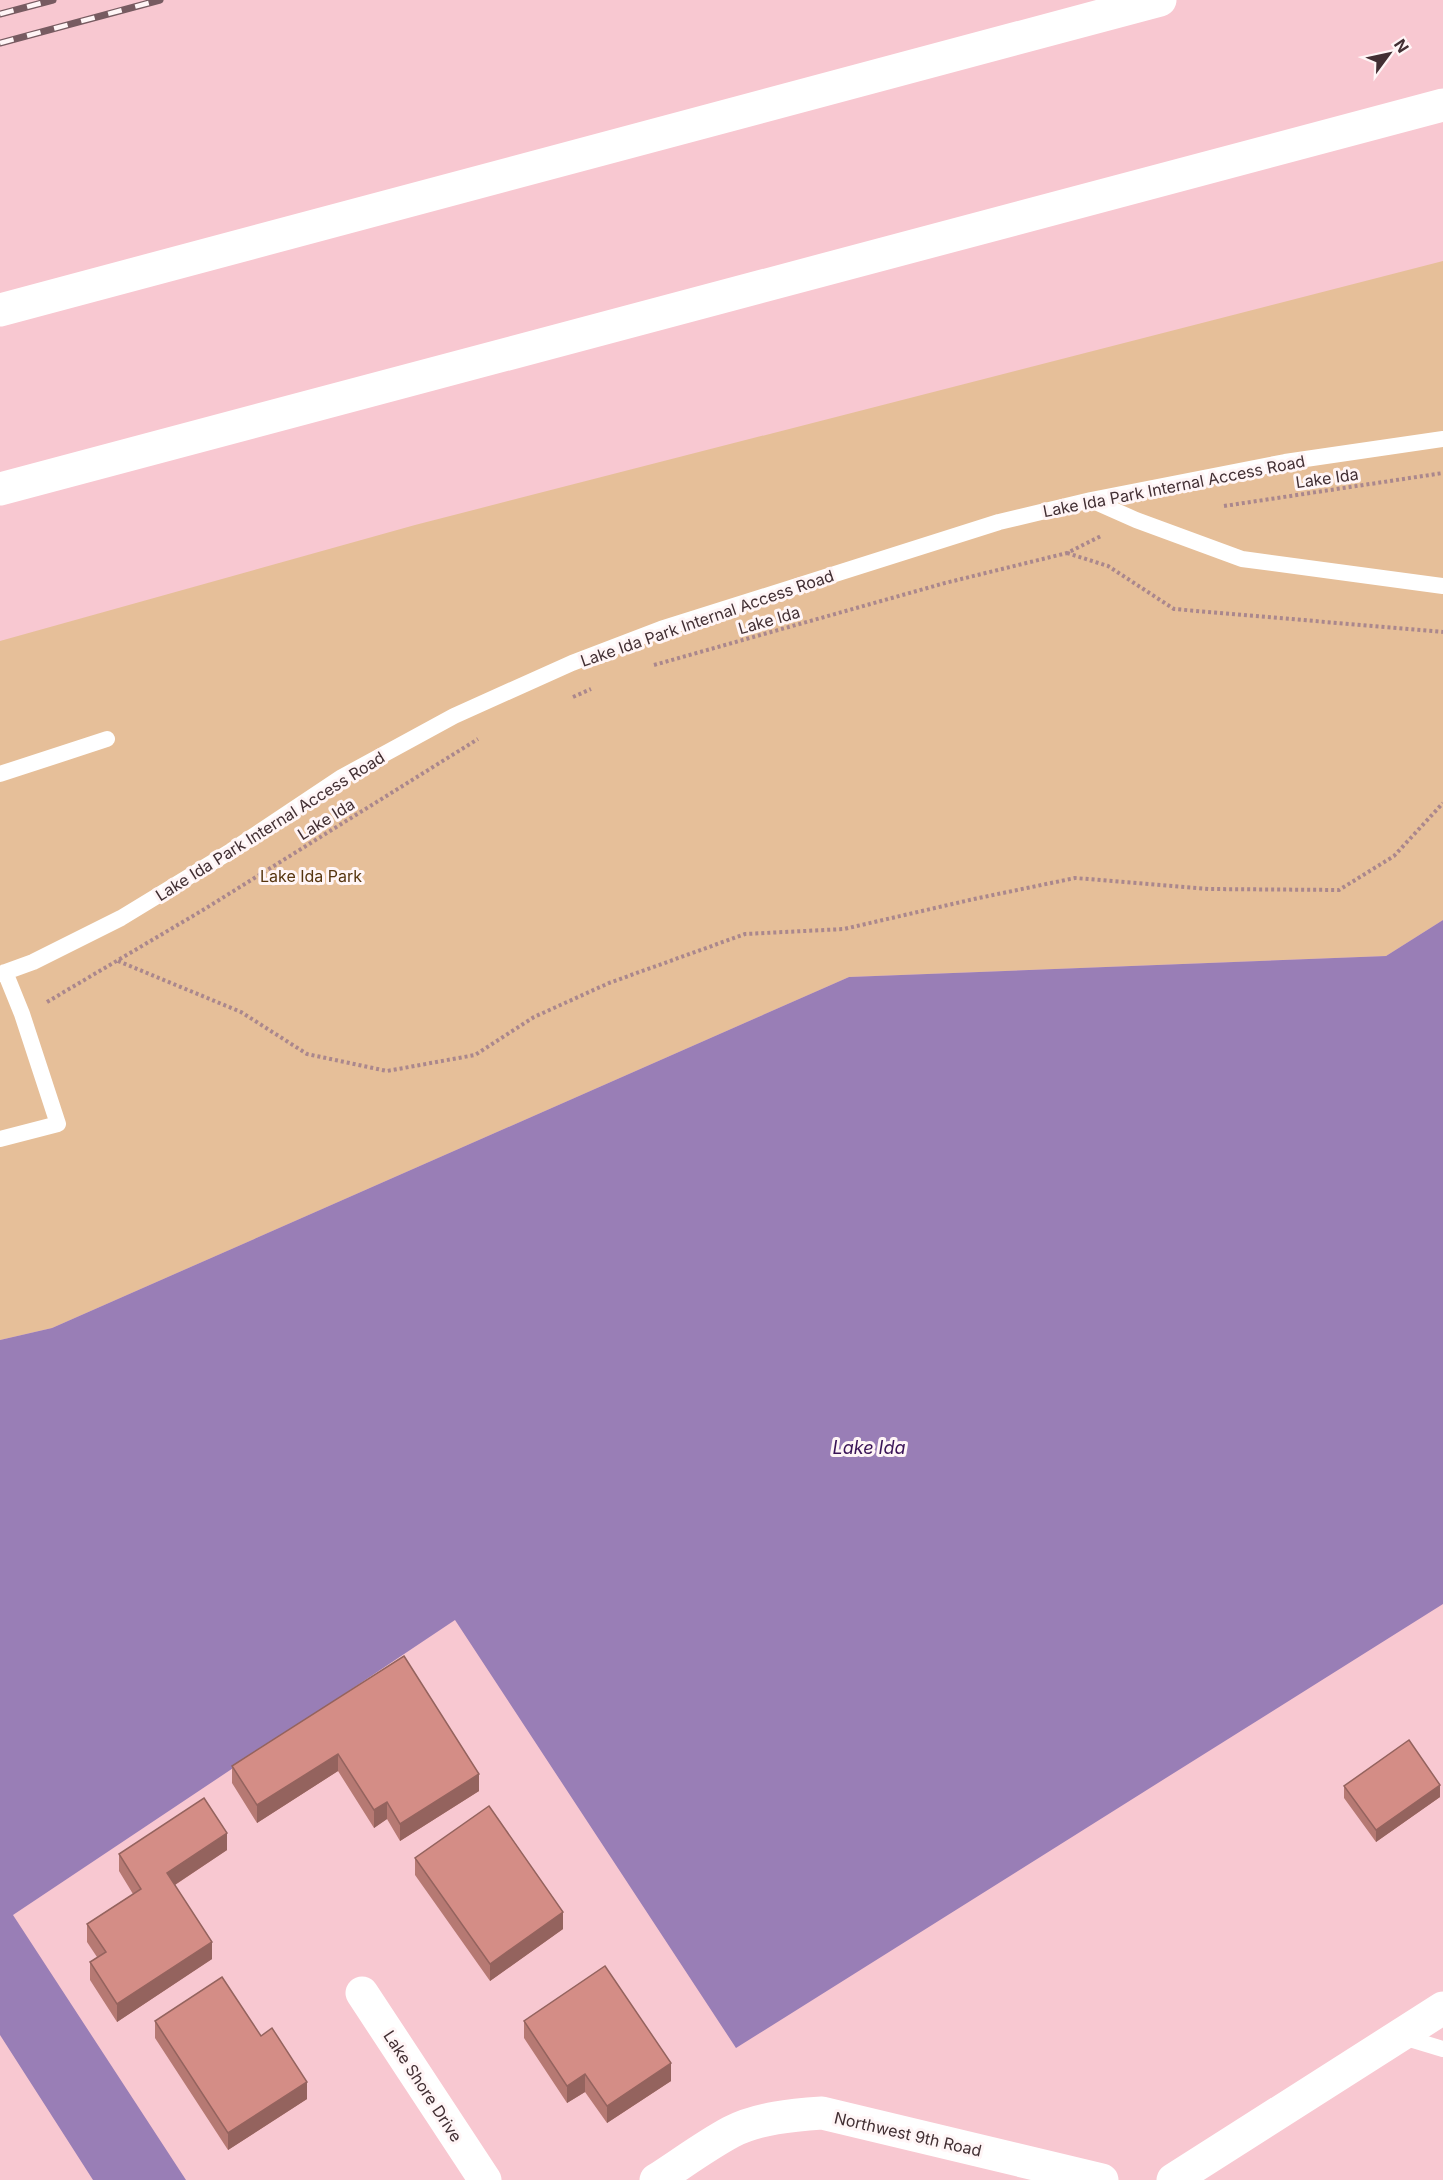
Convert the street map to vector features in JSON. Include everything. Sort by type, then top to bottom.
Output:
[{"type":"main road","points":[[0,310],[1160,0]]},
{"type":"main road","points":[[0,489],[1443,105]]},
{"type":"main road","name":"Lake Shore Drive","points":[[362,1993],[485,2180]]},
{"type":"main road","points":[[1173,2180],[1443,2008]]},
{"type":"main road","name":"Northwest 9th Road","points":[[656,2180],[733,2131],[772,2120],[822,2113],[1102,2180]]},
{"type":"lane","name":"Lake Ida Park Internal Access Road","points":[[3,973],[33,962],[120,918],[231,850],[342,777],[454,716],[572,663],[661,629],[999,522],[1091,500],[1285,462],[1443,439]]},
{"type":"lane","points":[[1091,500],[1136,520],[1242,559],[1443,585]]},
{"type":"lane","points":[[0,774],[107,739]]},
{"type":"lane","points":[[0,1139],[58,1124],[22,1014],[3,973]]},
{"type":"lane","points":[[1400,2036],[1443,2049]]},
{"type":"path","name":"Lake Ida","points":[[1214,508],[1443,473]]},
{"type":"path","name":"Lake Ida","points":[[653,665],[945,583],[1066,553],[1136,520]]},
{"type":"path","points":[[1066,553],[1108,566],[1174,609],[1443,632]]},
{"type":"path","points":[[568,699],[600,686]]},
{"type":"path","name":"Lake Ida","points":[[22,1014],[117,961],[483,736]]},
{"type":"path","points":[[117,961],[241,1012],[307,1054],[387,1071],[475,1055],[534,1017],[609,983],[745,934],[844,929],[1075,878],[1209,889],[1339,890],[1394,856],[1443,803]]},
{"type":"green space","name":"Lake Ida Park","points":[[1443,261],[1443,920],[1386,956],[849,977],[52,1328],[0,1340],[0,641],[415,525]]},
{"type":"water","name":"Lake Ida","points":[[1443,920],[1443,1604],[736,2048],[455,1620],[13,1915],[186,2180],[93,2180],[0,2035],[0,1340],[52,1328],[849,977],[1386,956]]},
{"type":"building","points":[[404,1656],[479,1774],[400,1824],[387,1802],[374,1810],[338,1754],[257,1805],[232,1766]]},
{"type":"building","points":[[1409,1740],[1440,1785],[1376,1830],[1344,1786]]},
{"type":"building","points":[[204,1798],[227,1833],[167,1873],[212,1942],[117,2004],[90,1962],[106,1952],[87,1924],[141,1889],[119,1854]]},
{"type":"building","points":[[489,1806],[563,1912],[490,1964],[415,1858]]},
{"type":"building","points":[[605,1966],[671,2063],[607,2106],[585,2074],[567,2086],[524,2021]]},
{"type":"building","points":[[222,1977],[261,2036],[272,2028],[307,2082],[228,2133],[155,2021]]},
{"type":"railway","points":[[0,14],[53,0]]},
{"type":"railway","points":[[0,43],[160,0]]}]
